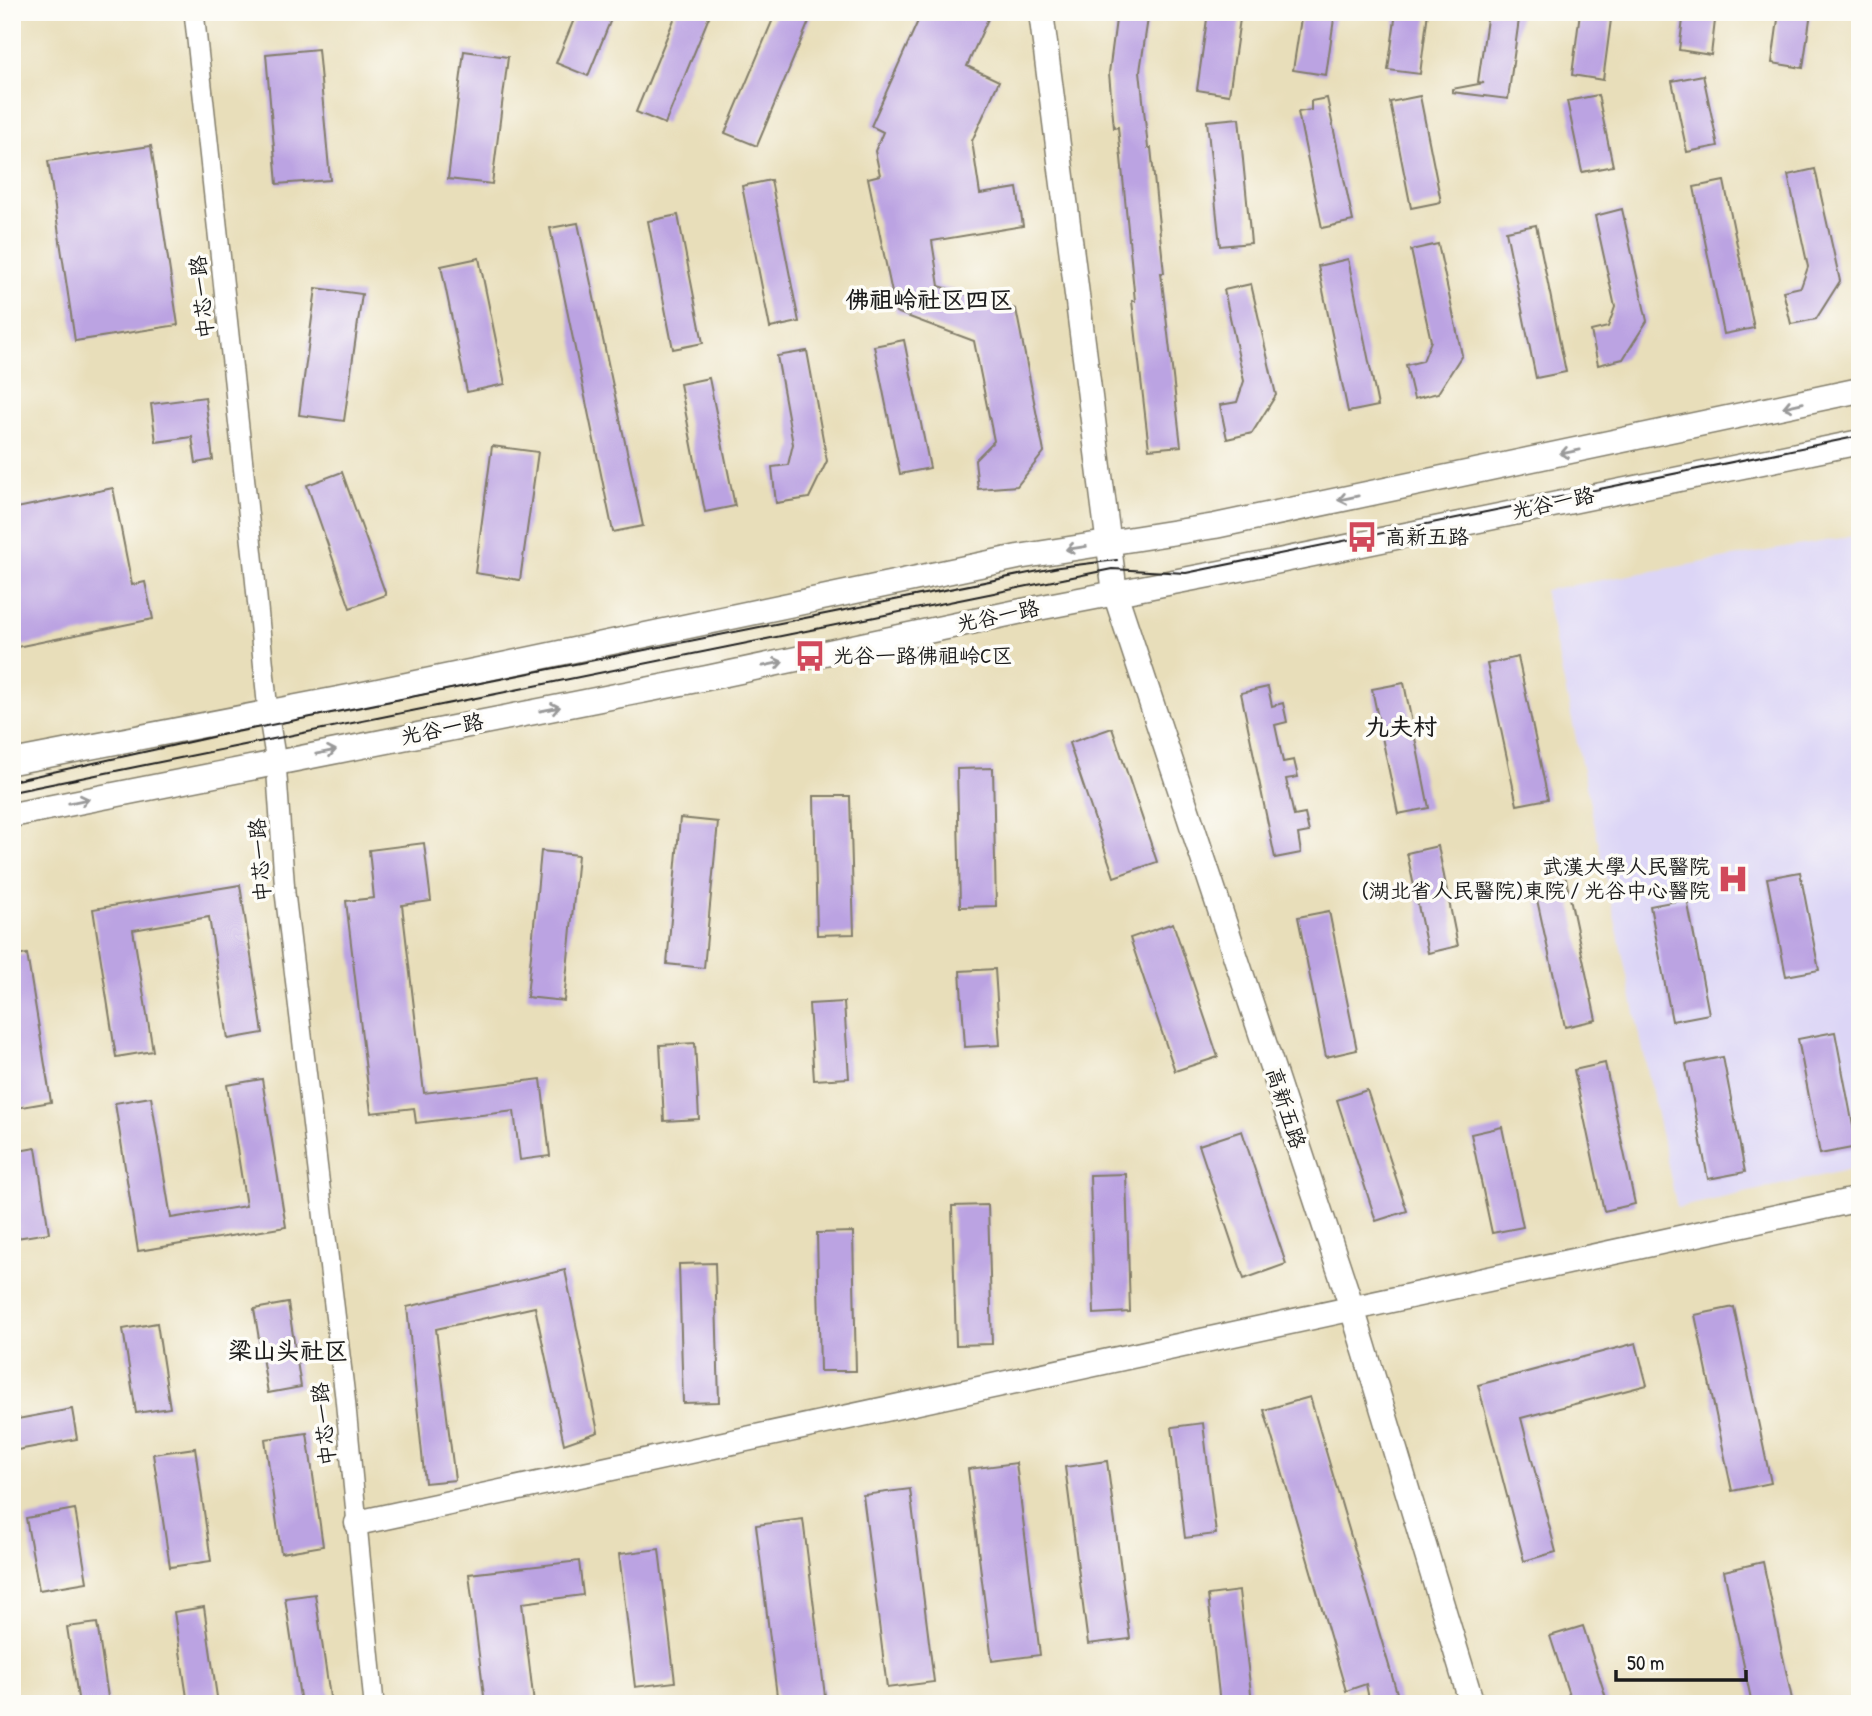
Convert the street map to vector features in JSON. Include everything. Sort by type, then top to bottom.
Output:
[{"type":"main road","name":"高新五路","points":[[1041,12],[1115,593],[1354,1314],[1472,1704]]},
{"type":"main road","points":[[12,762],[354,696],[1018,557],[1215,526],[1860,390]]},
{"type":"main road","name":"光谷一路","points":[[12,815],[707,678],[1860,442]]},
{"type":"main road","points":[[358,1529],[1354,1314],[1860,1199]]},
{"type":"main road","points":[[1354,1314],[1860,1212]]},
{"type":"street","name":"中芯一路","points":[[194,12],[268,712],[276,762],[285,893],[345,1397],[374,1704]]},
{"type":"shaded area","name":"武漢大學人民醫院 (湖北省人民醫院)東院 / 光谷中心醫院","points":[[1860,535],[1860,1167],[1677,1208],[1544,590]]},
{"type":"building","points":[[577,12],[614,12],[588,76],[556,63]]},
{"type":"building","points":[[677,12],[711,12],[665,124],[636,112]]},
{"type":"building","points":[[776,12],[813,12],[757,146],[725,133]]},
{"type":"building","points":[[922,12],[991,12],[967,66],[999,81],[972,141],[980,194],[1017,188],[1023,226],[932,241],[939,286],[1016,309],[1044,452],[1017,486],[978,489],[975,460],[994,441],[974,341],[896,312],[868,178],[880,175],[875,151],[883,132],[871,126]]},
{"type":"building","points":[[1117,12],[1149,12],[1140,71],[1148,148],[1151,148],[1164,273],[1161,273],[1181,446],[1149,449],[1132,301],[1135,301],[1118,127],[1114,128],[1109,73]]},
{"type":"building","points":[[1208,12],[1241,12],[1229,95],[1197,90]]},
{"type":"building","points":[[1302,12],[1335,12],[1326,75],[1293,70]]},
{"type":"building","points":[[1396,12],[1428,12],[1420,74],[1388,70]]},
{"type":"building","points":[[1488,12],[1520,12],[1508,99],[1452,92],[1452,89],[1484,83],[1478,82]]},
{"type":"building","points":[[1580,12],[1612,12],[1603,80],[1572,75]]},
{"type":"building","points":[[1684,12],[1716,12],[1711,55],[1679,50]]},
{"type":"building","points":[[1779,12],[1811,12],[1803,68],[1772,63]]},
{"type":"building","points":[[318,49],[330,180],[277,184],[266,54]]},
{"type":"building","points":[[464,51],[508,57],[492,184],[448,179]]},
{"type":"building","points":[[1703,75],[1718,146],[1687,152],[1672,81]]},
{"type":"building","points":[[1598,95],[1613,166],[1582,172],[1567,101]]},
{"type":"building","points":[[1420,96],[1441,202],[1411,208],[1390,102]]},
{"type":"building","points":[[1327,98],[1353,221],[1322,228],[1298,112],[1311,110],[1311,101]]},
{"type":"building","points":[[1239,118],[1251,243],[1220,246],[1207,121]]},
{"type":"building","points":[[151,146],[178,325],[75,341],[48,161]]},
{"type":"building","points":[[1815,169],[1840,281],[1816,319],[1791,324],[1783,291],[1801,287],[1808,267],[1788,175]]},
{"type":"building","points":[[771,180],[799,322],[770,328],[742,186]]},
{"type":"building","points":[[1724,181],[1754,328],[1724,334],[1694,187]]},
{"type":"building","points":[[1622,209],[1647,321],[1623,359],[1598,365],[1591,331],[1608,327],[1615,307],[1595,216]]},
{"type":"building","points":[[678,215],[703,343],[673,349],[648,221]]},
{"type":"building","points":[[578,223],[643,526],[613,532],[550,228]]},
{"type":"building","points":[[1536,225],[1566,372],[1536,378],[1506,231]]},
{"type":"building","points":[[1438,244],[1462,355],[1438,393],[1414,399],[1406,365],[1423,361],[1431,341],[1411,250]]},
{"type":"building","points":[[479,258],[505,384],[467,392],[441,266]]},
{"type":"building","points":[[1348,259],[1378,406],[1348,412],[1318,266]]},
{"type":"building","points":[[1251,284],[1276,395],[1252,433],[1227,439],[1220,405],[1237,402],[1244,381],[1224,290]]},
{"type":"building","points":[[316,288],[362,294],[344,421],[299,415]]},
{"type":"building","points":[[904,340],[930,468],[900,474],[874,346]]},
{"type":"building","points":[[807,351],[827,461],[809,498],[776,503],[772,467],[788,465],[793,444],[777,356]]},
{"type":"building","points":[[709,378],[735,506],[705,512],[680,384]]},
{"type":"building","points":[[205,397],[213,460],[196,463],[192,437],[156,442],[151,404]]},
{"type":"building","points":[[492,446],[538,452],[520,580],[475,573]]},
{"type":"building","points":[[342,472],[386,595],[350,608],[307,485]]},
{"type":"building","points":[[113,488],[132,585],[145,582],[153,619],[12,648],[12,509]]},
{"type":"building","points":[[1518,657],[1548,799],[1517,805],[1487,664]]},
{"type":"building","points":[[1404,683],[1429,808],[1398,814],[1372,689]]},
{"type":"building","points":[[1268,687],[1272,706],[1283,703],[1287,722],[1275,725],[1283,762],[1294,760],[1298,777],[1286,779],[1294,816],[1305,814],[1309,832],[1298,834],[1301,853],[1275,858],[1241,693]]},
{"type":"building","points":[[1112,728],[1157,862],[1114,877],[1069,743]]},
{"type":"building","points":[[993,768],[996,906],[960,907],[957,769]]},
{"type":"building","points":[[814,796],[850,796],[854,934],[817,935]]},
{"type":"building","points":[[680,818],[718,822],[704,968],[667,964]]},
{"type":"building","points":[[424,843],[431,901],[402,905],[424,1093],[541,1079],[550,1156],[520,1160],[514,1111],[416,1123],[414,1108],[371,1113],[346,901],[374,898],[369,850]]},
{"type":"building","points":[[1438,846],[1458,946],[1428,953],[1407,853]]},
{"type":"building","points":[[541,851],[578,855],[564,1001],[527,997]]},
{"type":"building","points":[[1800,872],[1819,970],[1786,976],[1767,878]]},
{"type":"building","points":[[1566,879],[1596,1020],[1565,1027],[1534,886]]},
{"type":"building","points":[[240,885],[263,1033],[228,1039],[209,917],[133,930],[153,1051],[116,1057],[93,909]]},
{"type":"building","points":[[1687,899],[1709,1014],[1672,1021],[1650,906]]},
{"type":"building","points":[[1329,911],[1357,1050],[1326,1057],[1298,917]]},
{"type":"building","points":[[1173,923],[1218,1057],[1175,1071],[1130,938]]},
{"type":"building","points":[[27,954],[51,1102],[16,1108],[12,1085],[12,957]]},
{"type":"building","points":[[995,969],[1000,1045],[965,1047],[960,971]]},
{"type":"building","points":[[844,1002],[849,1078],[814,1080],[809,1004]]},
{"type":"building","points":[[1835,1032],[1857,1147],[1820,1154],[1798,1039]]},
{"type":"building","points":[[695,1043],[699,1119],[664,1121],[660,1045]]},
{"type":"building","points":[[1723,1057],[1745,1172],[1708,1179],[1686,1064]]},
{"type":"building","points":[[1605,1063],[1635,1204],[1604,1211],[1574,1070]]},
{"type":"building","points":[[262,1079],[286,1227],[138,1251],[115,1103],[151,1097],[171,1218],[246,1206],[227,1085]]},
{"type":"building","points":[[1367,1090],[1407,1211],[1376,1221],[1337,1100]]},
{"type":"building","points":[[1502,1127],[1523,1227],[1492,1233],[1471,1134]]},
{"type":"building","points":[[1242,1131],[1286,1264],[1244,1279],[1199,1145]]},
{"type":"building","points":[[36,1148],[49,1233],[16,1238],[12,1214],[12,1152]]},
{"type":"building","points":[[1126,1174],[1130,1312],[1094,1314],[1090,1175]]},
{"type":"building","points":[[988,1205],[992,1344],[956,1345],[952,1206]]},
{"type":"building","points":[[853,1232],[856,1371],[820,1371],[817,1233]]},
{"type":"building","points":[[715,1263],[719,1402],[683,1403],[679,1264]]},
{"type":"building","points":[[565,1270],[598,1432],[564,1444],[535,1307],[436,1329],[455,1480],[425,1483],[407,1307]]},
{"type":"building","points":[[288,1303],[301,1387],[268,1393],[254,1309]]},
{"type":"building","points":[[1734,1307],[1771,1483],[1732,1491],[1695,1315]]},
{"type":"building","points":[[157,1323],[170,1408],[136,1413],[123,1329]]},
{"type":"building","points":[[1636,1343],[1647,1385],[1521,1418],[1556,1552],[1524,1561],[1478,1385]]},
{"type":"building","points":[[1310,1397],[1399,1704],[1370,1704],[1366,1684],[1346,1691],[1264,1410]]},
{"type":"building","points":[[72,1409],[77,1439],[12,1451],[12,1420]]},
{"type":"building","points":[[1203,1423],[1216,1534],[1185,1538],[1172,1427]]},
{"type":"building","points":[[307,1433],[323,1546],[281,1553],[265,1439]]},
{"type":"building","points":[[195,1448],[211,1561],[170,1567],[153,1454]]},
{"type":"building","points":[[1107,1461],[1130,1639],[1088,1644],[1065,1467]]},
{"type":"building","points":[[1016,1463],[1040,1655],[992,1661],[968,1469]]},
{"type":"building","points":[[910,1489],[934,1682],[887,1688],[863,1495]]},
{"type":"building","points":[[75,1509],[87,1582],[39,1590],[26,1518]]},
{"type":"building","points":[[803,1519],[826,1704],[778,1704],[756,1525]]},
{"type":"building","points":[[659,1549],[675,1682],[635,1687],[619,1554]]},
{"type":"building","points":[[579,1561],[583,1595],[522,1603],[534,1704],[485,1704],[469,1574]]},
{"type":"building","points":[[1763,1562],[1793,1704],[1752,1704],[1724,1571]]},
{"type":"building","points":[[1239,1591],[1252,1702],[1220,1704],[1208,1595]]},
{"type":"building","points":[[315,1594],[331,1704],[301,1704],[285,1598]]},
{"type":"building","points":[[204,1607],[218,1704],[188,1704],[174,1612]]},
{"type":"building","points":[[97,1623],[109,1704],[79,1704],[67,1627]]},
{"type":"building","points":[[1583,1626],[1608,1704],[1572,1704],[1550,1636]]},
{"type":"tram line","points":[[12,792],[1112,569],[1186,573],[1860,436]]},
{"type":"tram line","points":[[12,781],[221,735],[1059,567],[1117,560]]},
{"type":"place","name":"高新五路","points":[[1362,537]]},
{"type":"place","name":"光谷一路佛祖岭C区","points":[[810,656]]},
{"type":"place","name":"武漢大學人民醫院 (湖北省人民醫院)東院 / 光谷中心醫院","points":[[1733,879]]},
{"type":"district","name":"佛祖岭社区四区","points":[[929,300]]},
{"type":"district","name":"九夫村","points":[[1401,727]]},
{"type":"district","name":"梁山头社区","points":[[288,1351]]}]
